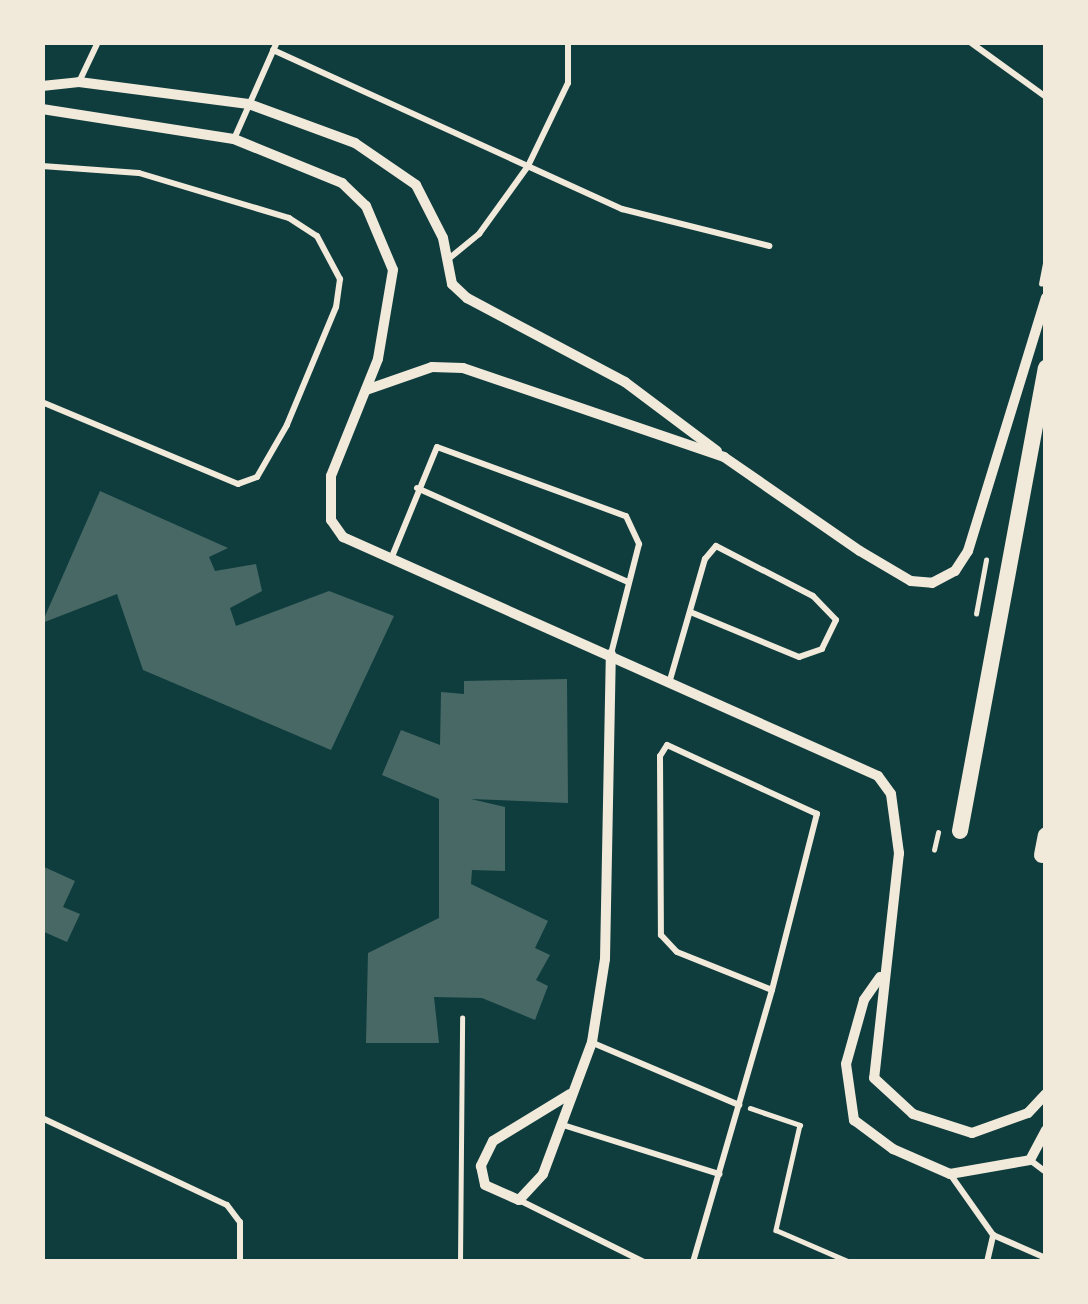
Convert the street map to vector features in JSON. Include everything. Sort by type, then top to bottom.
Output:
[{"type":"main road","points":[[960,831],[1046,368]]},
{"type":"main road","points":[[1042,855],[1046,835]]},
{"type":"street","points":[[42,86],[79,82],[249,104],[312,123],[394,166],[432,209],[452,284],[466,298],[625,382],[724,457],[911,581],[942,580],[968,550],[1046,298]]},
{"type":"street","points":[[42,109],[234,139],[342,183],[388,242],[389,316],[327,500],[343,537],[858,764],[891,794],[899,853],[872,1066],[894,1104],[972,1133],[1028,1113],[1046,1094]]},
{"type":"street","points":[[366,390],[432,367],[463,368],[724,457]]},
{"type":"street","points":[[571,1094],[513,1124],[485,1153],[485,1184],[519,1200],[543,1174],[592,1042],[605,959],[611,654]]},
{"type":"street","points":[[882,974],[854,1030],[847,1100],[872,1136],[950,1174],[1030,1160],[1046,1130]]},
{"type":"lane","points":[[79,82],[98,42]]},
{"type":"lane","points":[[149,42],[174,42]]},
{"type":"lane","points":[[446,261],[479,234],[527,166],[559,107],[568,42]]},
{"type":"lane","points":[[970,42],[1046,98]]},
{"type":"lane","points":[[234,139],[275,46],[644,217],[769,246]]},
{"type":"lane","points":[[42,166],[139,173],[290,218],[317,236],[340,279],[336,307],[287,424],[256,477],[238,484],[42,402]]},
{"type":"lane","points":[[390,560],[430,454],[447,447],[626,515],[638,531],[611,654]]},
{"type":"lane","points":[[417,488],[629,582]]},
{"type":"lane","points":[[670,680],[693,613],[704,559],[716,546],[813,596],[836,620],[822,649],[799,657],[693,613]]},
{"type":"lane","points":[[693,1262],[772,991],[817,814],[667,745],[660,756],[661,935],[677,952],[772,991]]},
{"type":"lane","points":[[592,1042],[739,1105]]},
{"type":"lane","points":[[42,1118],[227,1205],[240,1222],[240,1262]]},
{"type":"lane","points":[[562,1124],[719,1174]]},
{"type":"lane","points":[[1030,1160],[1046,1172]]},
{"type":"lane","points":[[950,1174],[993,1235],[1046,1258]]},
{"type":"lane","points":[[519,1200],[644,1262]]},
{"type":"lane","points":[[987,1262],[993,1235]]},
{"type":"path","points":[[460,1262],[462,1018]]},
{"type":"path","points":[[739,1105],[800,1124],[776,1230],[850,1262]]},
{"type":"building","points":[[100,491],[228,548],[209,557],[215,571],[256,564],[262,591],[230,608],[236,626],[329,591],[394,616],[331,750],[143,670],[117,594],[42,623]]},
{"type":"building","points":[[567,679],[568,803],[471,799],[505,807],[505,871],[472,870],[471,884],[548,921],[535,948],[550,955],[536,980],[548,986],[535,1020],[482,998],[434,997],[439,1043],[366,1043],[368,953],[439,918],[439,799],[382,775],[401,730],[440,745],[441,692],[464,694],[464,681]]},
{"type":"building","points":[[42,866],[75,881],[63,907],[80,914],[67,942],[42,931]]}]
